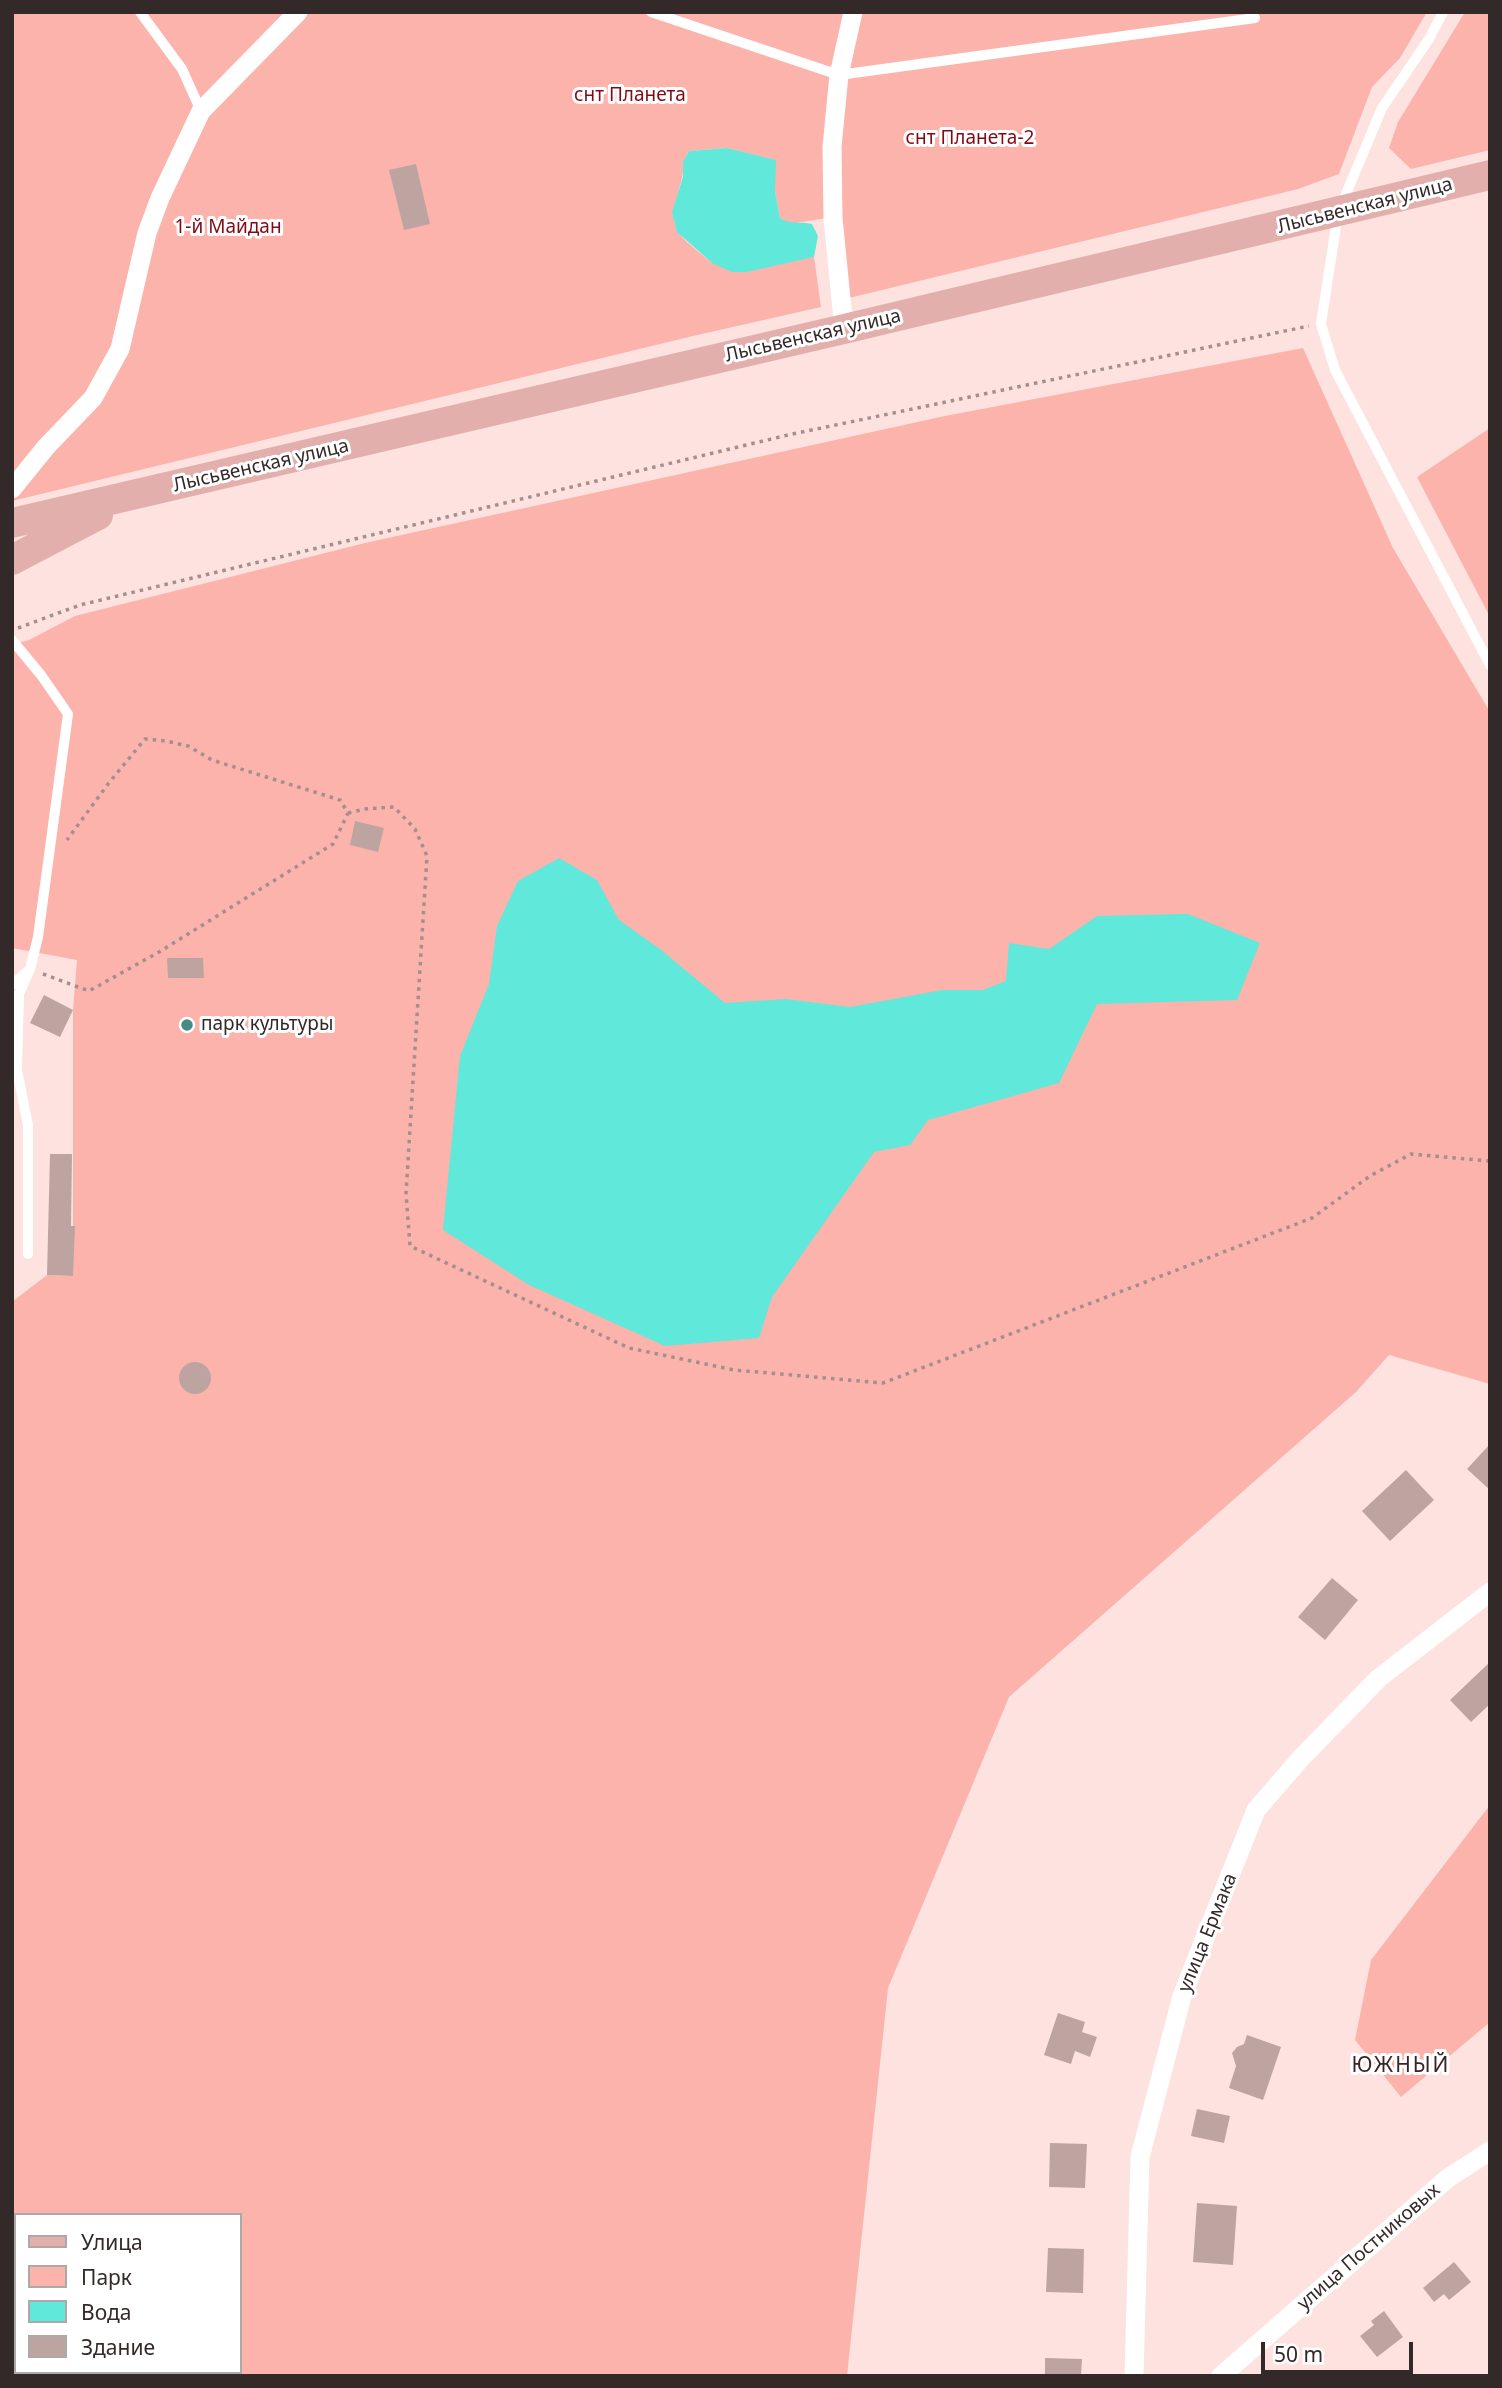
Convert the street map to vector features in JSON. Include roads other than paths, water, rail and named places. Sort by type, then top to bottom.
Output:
[{"type":"main road","name":"Лысьвенская улица","points":[[12,523],[1338,213],[1490,175]]},
{"type":"main road","name":"Лысьвенская улица","points":[[12,560],[135,496]]},
{"type":"street","points":[[12,489],[46,447],[93,398],[120,349],[147,233],[160,198],[201,111],[298,12]]},
{"type":"street","points":[[845,329],[833,218],[832,146],[839,75],[853,12]]},
{"type":"street","name":"улица Ермака","points":[[1133,2376],[1139,2157],[1182,1996],[1256,1810],[1302,1757],[1379,1678],[1490,1592]]},
{"type":"street","name":"улица Постниковых","points":[[1221,2376],[1448,2178],[1490,2151]]},
{"type":"lane","points":[[140,12],[182,69],[201,111]]},
{"type":"lane","points":[[651,12],[839,75],[1255,18]]},
{"type":"lane","points":[[1443,12],[1429,39],[1382,108],[1338,213],[1321,324],[1335,370],[1490,665]]},
{"type":"lane","points":[[12,640],[68,714],[38,937],[30,969],[19,995],[15,1070],[28,1125],[28,1254]]},
{"type":"lane","points":[[12,985],[30,969]]},
{"type":"water","points":[[727,148],[776,160],[775,191],[780,218],[812,224],[818,236],[814,257],[747,272],[732,272],[712,263],[677,232],[672,212],[683,177],[683,162],[689,151]]},
{"type":"water","points":[[559,858],[597,880],[619,920],[660,949],[725,1003],[786,999],[850,1007],[942,990],[983,990],[1006,981],[1009,943],[1049,949],[1097,916],[1188,914],[1260,943],[1237,1000],[1097,1004],[1059,1083],[928,1120],[910,1145],[874,1152],[772,1297],[759,1338],[665,1346],[529,1285],[443,1230],[460,1056],[489,984],[497,926],[518,881]]},
{"type":"place","name":"парк культуры","points":[[187,1025]]},
{"type":"district","name":"ЮЖНЫЙ","points":[[1401,2066]]},
{"type":"park label","name":"снт Планета","points":[[630,96]]},
{"type":"park label","name":"снт Планета-2","points":[[970,139]]},
{"type":"park label","name":"1-й Майдан","points":[[228,228]]}]
